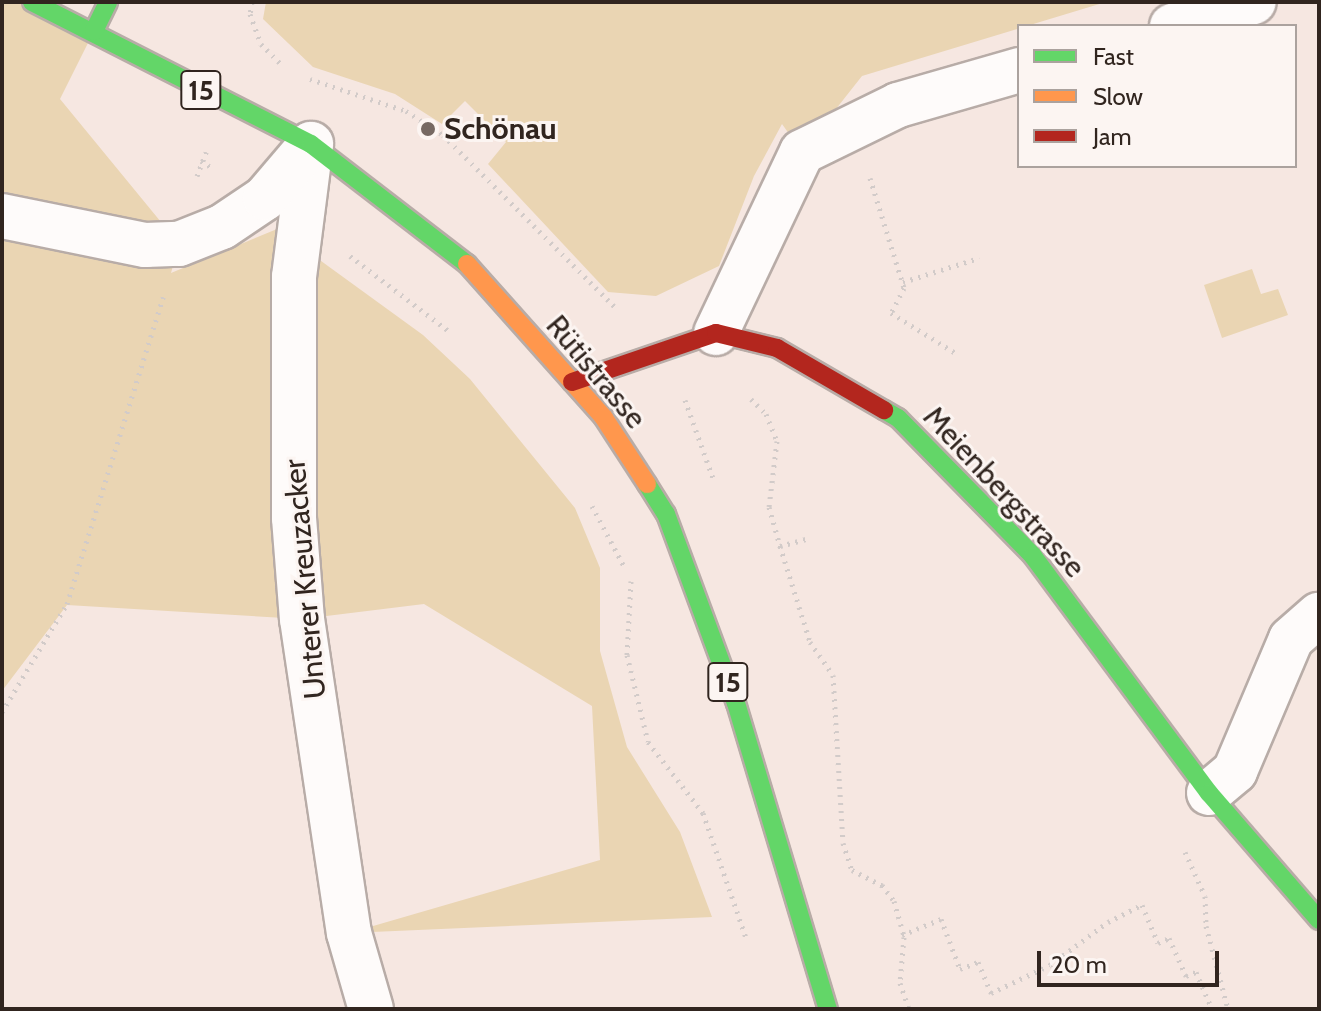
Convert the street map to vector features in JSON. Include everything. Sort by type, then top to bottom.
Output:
[{"type":"main road","name":"Rütistrasse","points":[[32,2],[311,144],[467,264],[604,418],[666,514],[736,703],[828,1009]]},
{"type":"main road","points":[[94,31],[108,2]]},
{"type":"main road","points":[[572,382],[716,333]]},
{"type":"main road","name":"Meienbergstrasse","points":[[716,333],[777,348],[898,418],[1033,556],[1209,793],[1319,920]]},
{"type":"street","points":[[1179,24],[1254,2]]},
{"type":"street","points":[[716,333],[802,152],[898,105],[1017,71]]},
{"type":"street","points":[[2,216],[145,245],[179,244],[283,208],[311,144]]},
{"type":"street","name":"Unterer Kreuzacker","points":[[283,208],[294,277],[294,518],[302,619],[349,933],[371,1009]]},
{"type":"street","points":[[1209,793],[1235,771],[1291,639],[1319,615]]},
{"type":"path","points":[[252,2],[250,14],[261,44],[285,67],[406,111],[443,135],[618,310],[649,307],[718,493]]},
{"type":"path","points":[[854,127],[903,282],[891,313],[957,354]]},
{"type":"path","points":[[2,712],[67,604],[179,244],[201,161],[283,208],[454,335]]},
{"type":"path","points":[[903,282],[979,258]]},
{"type":"path","points":[[746,394],[766,414],[777,441],[769,507],[810,642],[833,675],[846,856],[852,870],[882,885],[894,901],[902,935],[900,983],[909,1009]]},
{"type":"path","points":[[685,402],[697,398]]},
{"type":"path","points":[[586,495],[631,580],[627,655],[648,742],[703,813],[749,949]]},
{"type":"path","points":[[780,546],[807,539]]},
{"type":"path","points":[[1183,847],[1205,896],[1206,926],[1228,1009]]},
{"type":"path","points":[[902,935],[941,919],[960,969],[978,962],[991,993],[1050,965],[1108,922],[1142,905],[1158,943],[1169,938],[1186,976],[1196,972],[1212,1009]]},
{"type":"shaded area","points":[[2,2],[31,2],[94,31],[60,99],[179,244],[171,273],[277,229],[423,335],[470,379],[575,508],[600,568],[600,651],[627,747],[680,832],[712,917],[349,933],[600,860],[592,706],[424,604],[302,619],[67,605],[2,691]]},
{"type":"shaded area","points":[[266,2],[1106,2],[1033,24],[1017,24],[1017,29],[862,76],[802,152],[782,124],[754,176],[719,266],[656,296],[608,292],[488,164],[506,142],[465,101],[442,124],[395,94],[313,67],[263,19]]},
{"type":"shaded area","points":[[1252,269],[1261,294],[1278,289],[1288,315],[1222,338],[1204,285]]},
{"type":"traffic: fast","points":[[32,2],[311,144],[467,264]]},
{"type":"traffic: fast","points":[[94,31],[108,2]]},
{"type":"traffic: fast","points":[[884,410],[898,418],[1033,556],[1209,793],[1319,920]]},
{"type":"traffic: fast","points":[[647,484],[666,514],[736,703],[828,1009]]},
{"type":"traffic: slow","points":[[467,264],[604,418],[647,484]]},
{"type":"traffic: jam","points":[[572,382],[716,333],[777,348],[884,410]]},
{"type":"place","name":"Schönau","points":[[428,129]]}]
